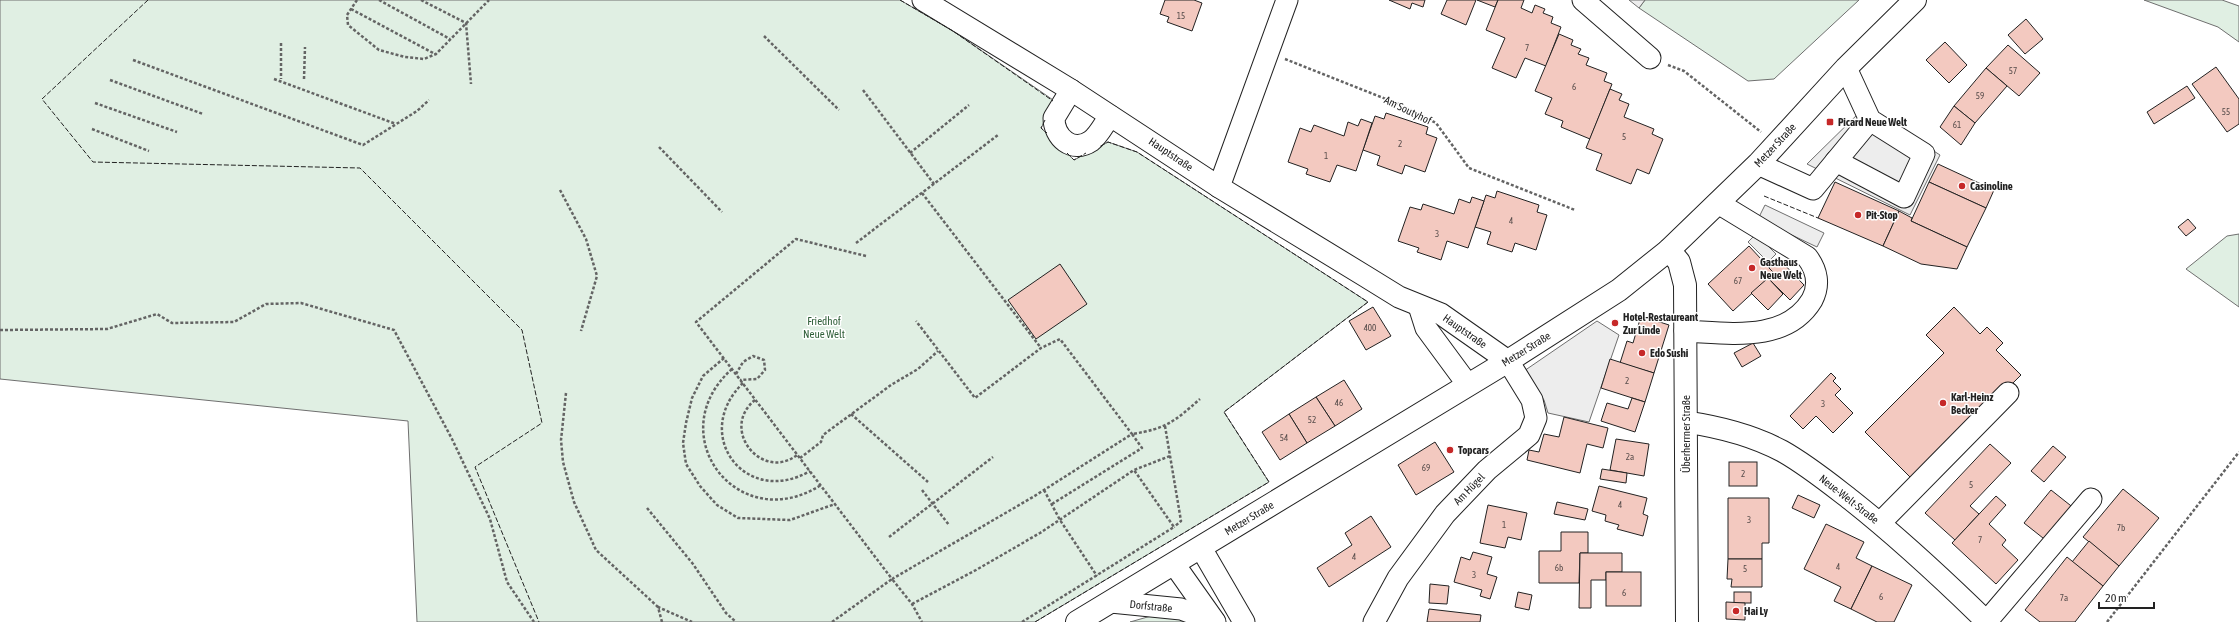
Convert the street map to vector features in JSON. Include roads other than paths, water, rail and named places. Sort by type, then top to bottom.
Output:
[{"type":"main road","name":"Metzer Straße","points":[[1077,622],[1508,361],[1619,290],[1668,250],[1758,164],[1846,68],[1914,0]]},
{"type":"main road","name":"Überherrner Straße","points":[[1668,250],[1679,262],[1685,284],[1687,622]]},
{"type":"street","name":"Hauptstraße","points":[[923,0],[1070,90],[1219,187],[1370,280],[1419,306],[1441,314],[1508,361]]},
{"type":"street","points":[[1219,187],[1287,0]]},
{"type":"street","points":[[1583,0],[1650,58]]},
{"type":"street","points":[[1836,161],[1904,197],[1924,154],[1870,120],[1846,68]]},
{"type":"street","points":[[1070,90],[1054,118],[1057,133],[1068,143],[1083,144],[1090,141],[1101,130],[1110,116]]},
{"type":"street","points":[[1758,164],[1813,189],[1870,120]]},
{"type":"street","points":[[1686,331],[1738,334],[1767,331],[1790,323],[1805,311],[1814,295],[1817,280],[1815,267],[1808,257],[1718,203]]},
{"type":"street","name":"Hauptstraße","points":[[1419,306],[1426,328],[1468,385]]},
{"type":"street","name":"Am Hügel","points":[[1374,622],[1398,578],[1445,514],[1487,470],[1529,435],[1536,418],[1532,400],[1508,361]]},
{"type":"street","points":[[1880,523],[2008,393]]},
{"type":"street","name":"Neue-Welt-Straße","points":[[1686,422],[1718,427],[1748,436],[1781,451],[1809,467],[1918,555],[1987,622],[2091,499]]},
{"type":"street","points":[[1201,548],[1244,622]]},
{"type":"street","name":"Dorfstraße","points":[[1174,564],[1214,621]]},
{"type":"street","name":"Dorfstraße","points":[[1111,602],[1181,609],[1214,621]]},
{"type":"place","name":"Picard Neue Welt","points":[[1830,122]]},
{"type":"place","name":"Casinoline","points":[[1962,186]]},
{"type":"place","name":"Pit-Stop","points":[[1858,215]]},
{"type":"place","name":"Gasthaus Neue Welt","points":[[1752,268]]},
{"type":"place","name":"Hotel-Restaureant Zur Linde","points":[[1615,323]]},
{"type":"place","name":"Edo Sushi","points":[[1642,353]]},
{"type":"place","name":"Karl-Heinz Becker","points":[[1943,403]]},
{"type":"place","name":"Topcars","points":[[1450,450]]},
{"type":"place","name":"Hai Ly","points":[[1736,611]]},
{"type":"park label","name":"Friedhof Neue Welt","points":[[824,327]]}]
